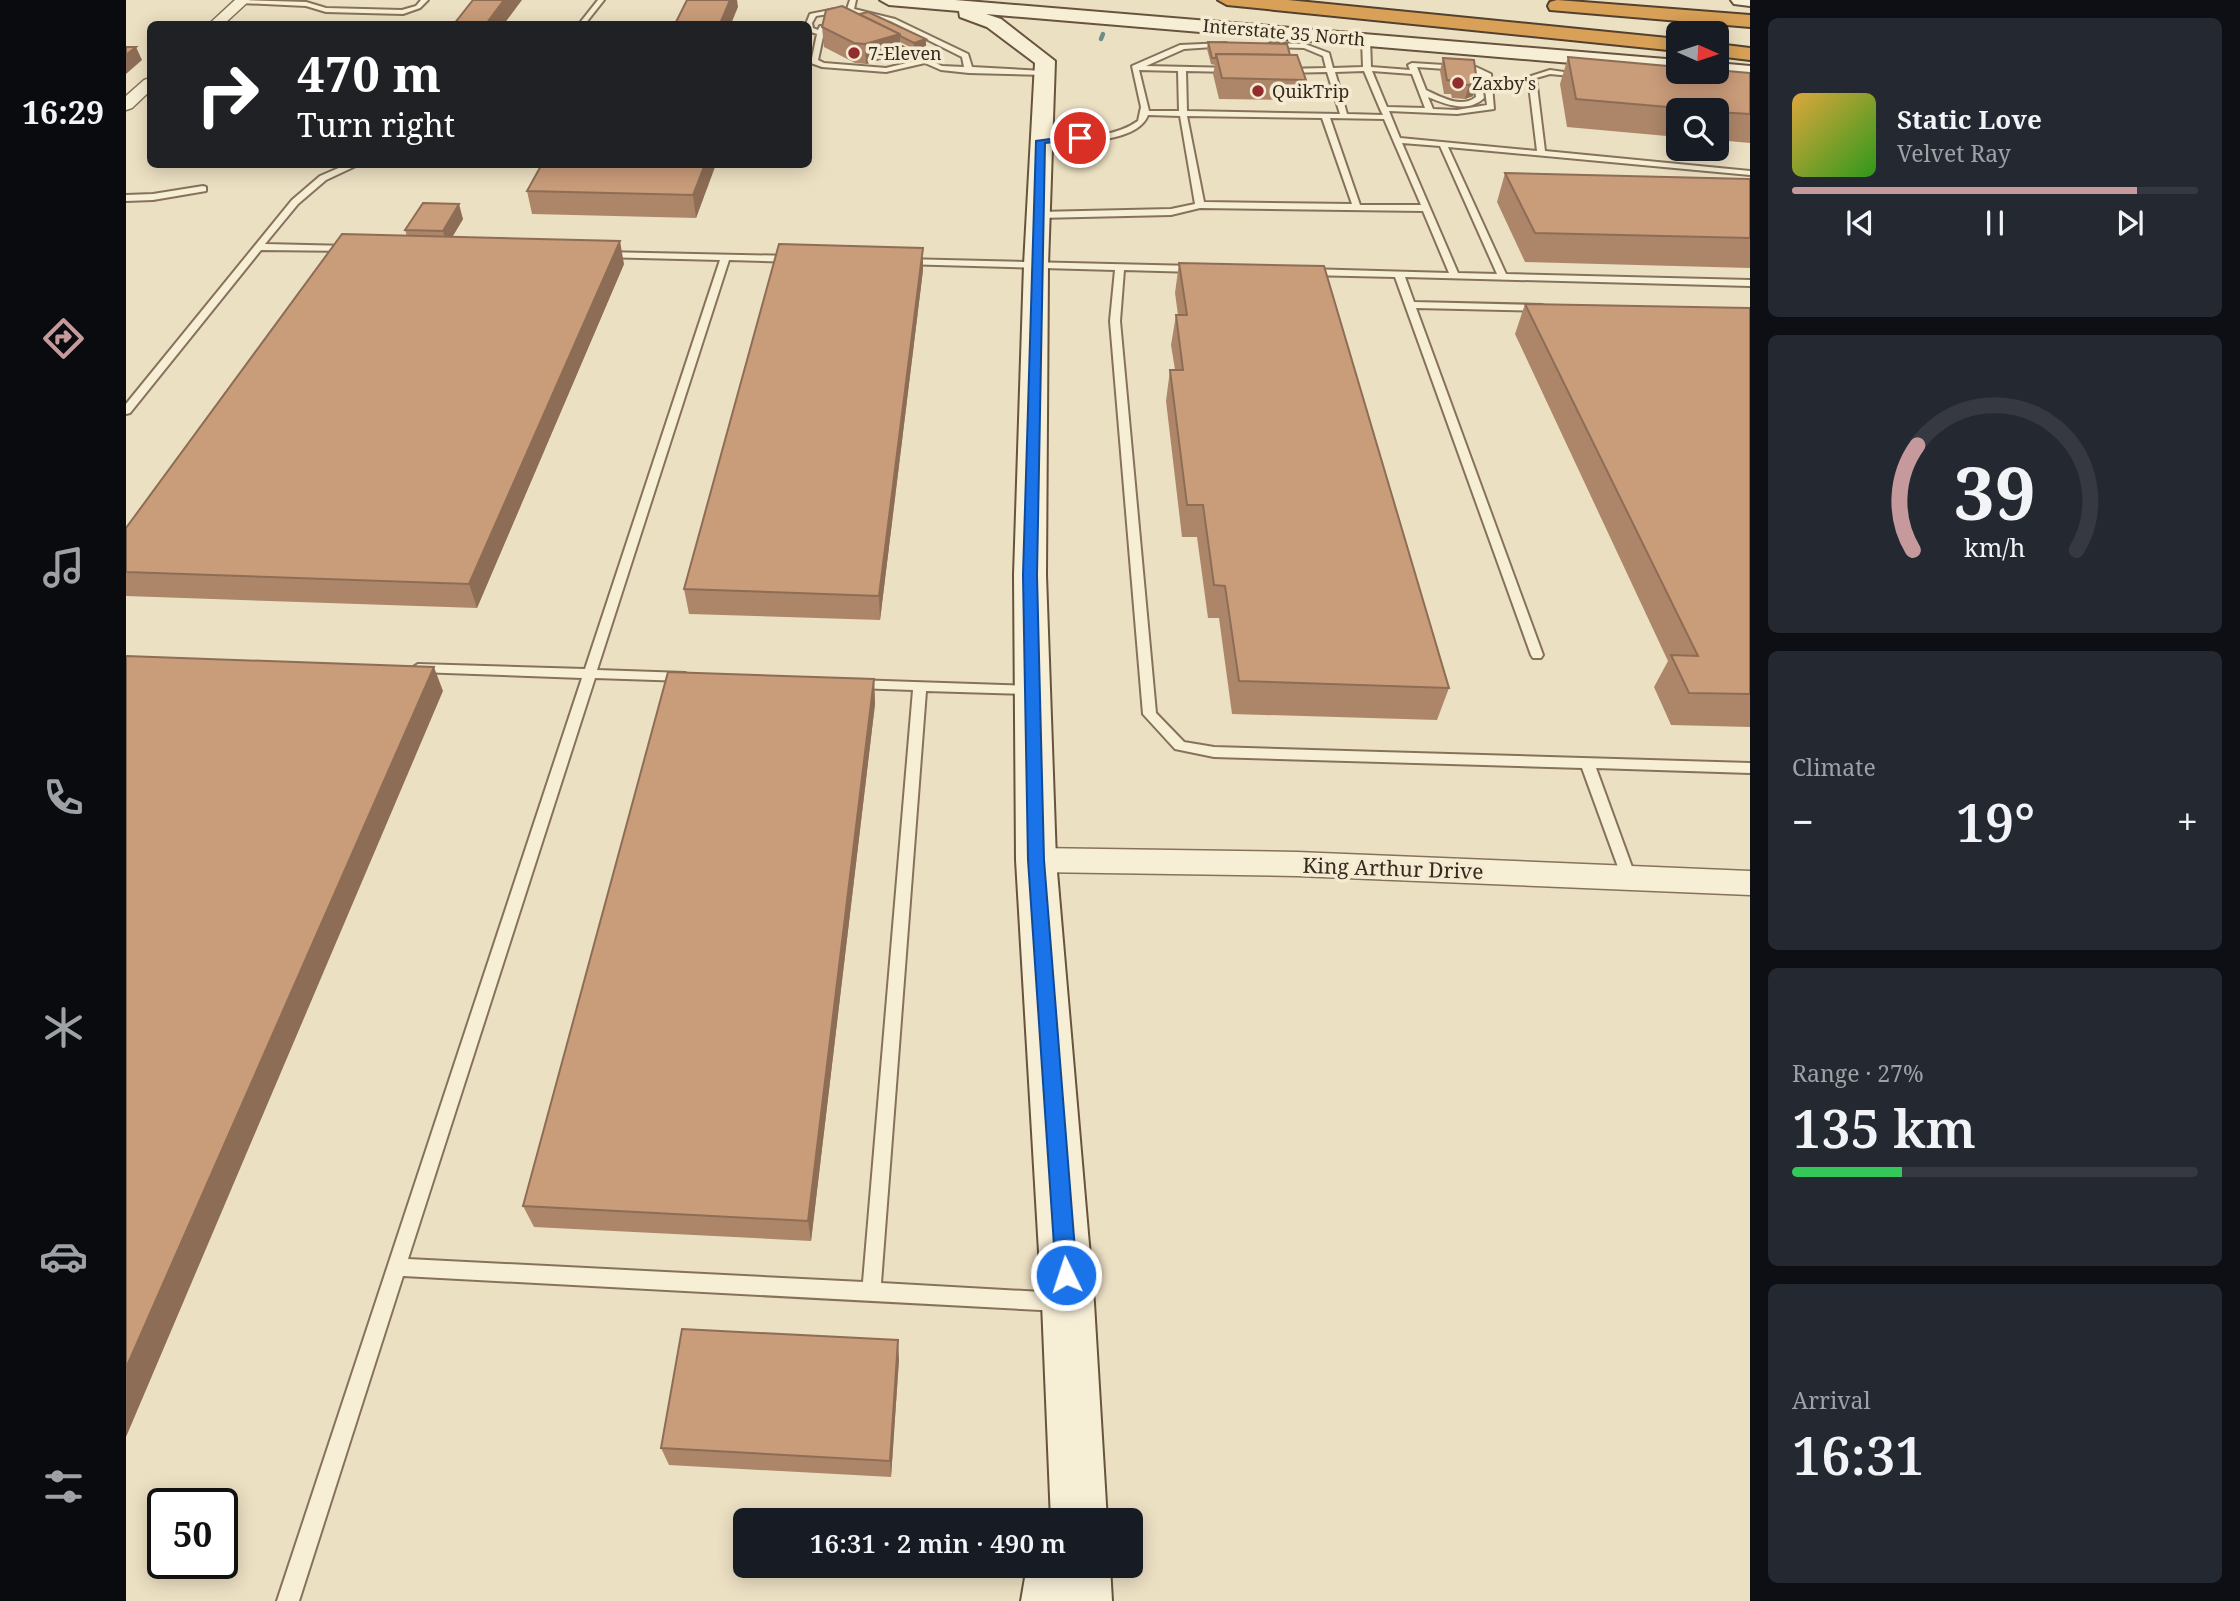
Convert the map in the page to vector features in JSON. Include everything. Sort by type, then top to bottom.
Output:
[{"type":"highway","points":[[1227,0],[1485,23],[1666,44]]},
{"type":"highway","points":[[1288,0],[1666,30]]},
{"type":"highway","points":[[1536,4],[1750,20]]},
{"type":"highway","points":[[1729,35],[1750,37]]},
{"type":"highway","points":[[1729,51],[1750,54]]},
{"type":"main road","name":"Interstate 35 North","points":[[889,0],[931,4],[1030,6],[1052,42],[1179,23],[1666,65]]},
{"type":"main road","points":[[931,4],[959,0]]},
{"type":"main road","points":[[1093,0],[1120,11],[1179,23]]},
{"type":"main road","points":[[1740,0],[1750,1]]},
{"type":"main road","points":[[931,4],[1052,42]]},
{"type":"main road","points":[[1030,6],[1052,42],[1041,141],[1036,265],[1030,575],[1036,860],[1068,1303],[1078,1508]]},
{"type":"main road","points":[[1080,35],[1108,26],[1179,23]]},
{"type":"main road","points":[[1729,70],[1750,72]]},
{"type":"main road","points":[[1064,1508],[1074,1419]]},
{"type":"main road","points":[[1050,1601],[1054,1578]]},
{"type":"main road","points":[[1082,1578],[1083,1601]]},
{"type":"street","points":[[219,21],[242,1]]},
{"type":"street","points":[[126,105],[147,86]]},
{"type":"street","name":"King Arthur Drive","points":[[1036,860],[1297,864],[1750,883]]},
{"type":"lane","points":[[242,1],[306,4],[326,10],[403,12],[418,7],[425,0]]},
{"type":"lane","points":[[584,21],[601,0]]},
{"type":"lane","points":[[853,0],[846,22],[858,28]]},
{"type":"lane","points":[[810,21],[813,14],[827,15],[850,10],[887,15],[923,34],[931,44]]},
{"type":"lane","points":[[879,23],[894,19]]},
{"type":"lane","points":[[902,42],[904,24]]},
{"type":"lane","points":[[812,29],[821,30],[814,61],[822,65],[886,71],[926,61]]},
{"type":"lane","points":[[902,42],[913,29]]},
{"type":"lane","points":[[909,38],[923,34]]},
{"type":"lane","points":[[1366,39],[1367,69],[1455,275]]},
{"type":"lane","points":[[902,42],[942,44],[965,56],[969,71]]},
{"type":"lane","points":[[902,42],[926,61],[941,68],[969,71],[1052,42]]},
{"type":"lane","points":[[1135,68],[1194,44],[1236,45]]},
{"type":"lane","points":[[1264,45],[1305,46],[1326,55],[1344,116]]},
{"type":"lane","points":[[1145,113],[1344,116],[1457,112],[1492,107],[1487,74],[1476,69],[1412,65],[1430,111]]},
{"type":"lane","points":[[1041,141],[1116,135],[1133,130],[1145,113],[1135,68]]},
{"type":"lane","points":[[1135,68],[1236,70]]},
{"type":"lane","points":[[1182,69],[1183,113],[1200,205]]},
{"type":"lane","points":[[1277,71],[1367,69],[1414,72]]},
{"type":"lane","points":[[1423,92],[1444,101],[1464,105],[1476,103],[1480,98],[1476,69]]},
{"type":"lane","points":[[1541,152],[1532,77],[1550,72],[1590,76]]},
{"type":"lane","points":[[1325,116],[1357,207]]},
{"type":"lane","points":[[1397,140],[1750,173]]},
{"type":"lane","points":[[1442,143],[1503,277]]},
{"type":"lane","points":[[126,411],[295,202],[323,178],[347,168]]},
{"type":"lane","points":[[126,198],[153,197],[203,189]]},
{"type":"lane","points":[[1038,215],[1171,212],[1200,205],[1427,208]]},
{"type":"lane","points":[[259,247],[357,249]]},
{"type":"lane","points":[[594,255],[807,260]]},
{"type":"lane","points":[[288,1601],[725,258]]},
{"type":"lane","points":[[889,261],[1203,269]]},
{"type":"lane","points":[[1120,267],[1115,321],[1150,714],[1180,746],[1214,752],[1750,768]]},
{"type":"lane","points":[[1301,272],[1750,283]]},
{"type":"lane","points":[[1399,274],[1537,655]]},
{"type":"lane","points":[[1410,305],[1560,308]]},
{"type":"lane","points":[[410,668],[700,678]]},
{"type":"lane","points":[[838,683],[1032,691]]},
{"type":"lane","points":[[871,1293],[920,686]]},
{"type":"lane","points":[[1587,763],[1629,878]]},
{"type":"lane","points":[[397,1267],[1068,1303]]},
{"type":"building","points":[[473,0],[504,0],[488,21],[456,21]]},
{"type":"building","points":[[687,0],[730,0],[721,21],[676,21]]},
{"type":"building","points":[[842,6],[900,34],[865,44],[854,43],[822,27],[826,10]]},
{"type":"building","points":[[868,12],[926,39],[914,43],[859,14]]},
{"type":"building","points":[[1208,42],[1287,44],[1290,55],[1216,54],[1216,58],[1212,58]]},
{"type":"building","points":[[126,47],[136,47],[126,55]]},
{"type":"building","points":[[1216,54],[1297,55],[1306,80],[1222,78]]},
{"type":"building","points":[[1568,57],[1666,66],[1666,84],[1729,84],[1729,71],[1750,73],[1750,114],[1729,113],[1729,98],[1666,98],[1666,107],[1576,99]]},
{"type":"building","points":[[1443,58],[1474,60],[1477,82],[1469,85],[1455,84],[1455,81],[1447,80]]},
{"type":"building","points":[[540,168],[703,168],[693,195],[527,191]]},
{"type":"building","points":[[1505,173],[1750,179],[1750,238],[1535,233]]},
{"type":"building","points":[[423,203],[459,204],[443,231],[405,230]]},
{"type":"building","points":[[342,234],[620,241],[469,584],[126,572],[126,528]]},
{"type":"building","points":[[779,244],[923,248],[879,596],[684,589]]},
{"type":"building","points":[[1179,263],[1324,266],[1449,688],[1239,681],[1225,586],[1214,585],[1203,505],[1187,505],[1170,370],[1183,370],[1176,315],[1187,315]]},
{"type":"building","points":[[1525,304],[1750,308],[1750,694],[1689,693],[1671,655],[1698,656]]},
{"type":"building","points":[[126,656],[434,667],[126,1368]]},
{"type":"building","points":[[668,672],[874,679],[808,1221],[523,1206]]},
{"type":"building","points":[[682,1329],[898,1340],[890,1461],[661,1448]]},
{"type":"waterway","points":[[1101,39],[1103,34]]},
{"type":"place","name":"7-Eleven","points":[[854,53]]},
{"type":"place","name":"Zaxby's","points":[[1458,83]]},
{"type":"place","name":"QuikTrip","points":[[1258,91]]},
{"type":"route","points":[[1066,1275],[1036,860],[1030,575],[1041,141],[1080,138]]}]
